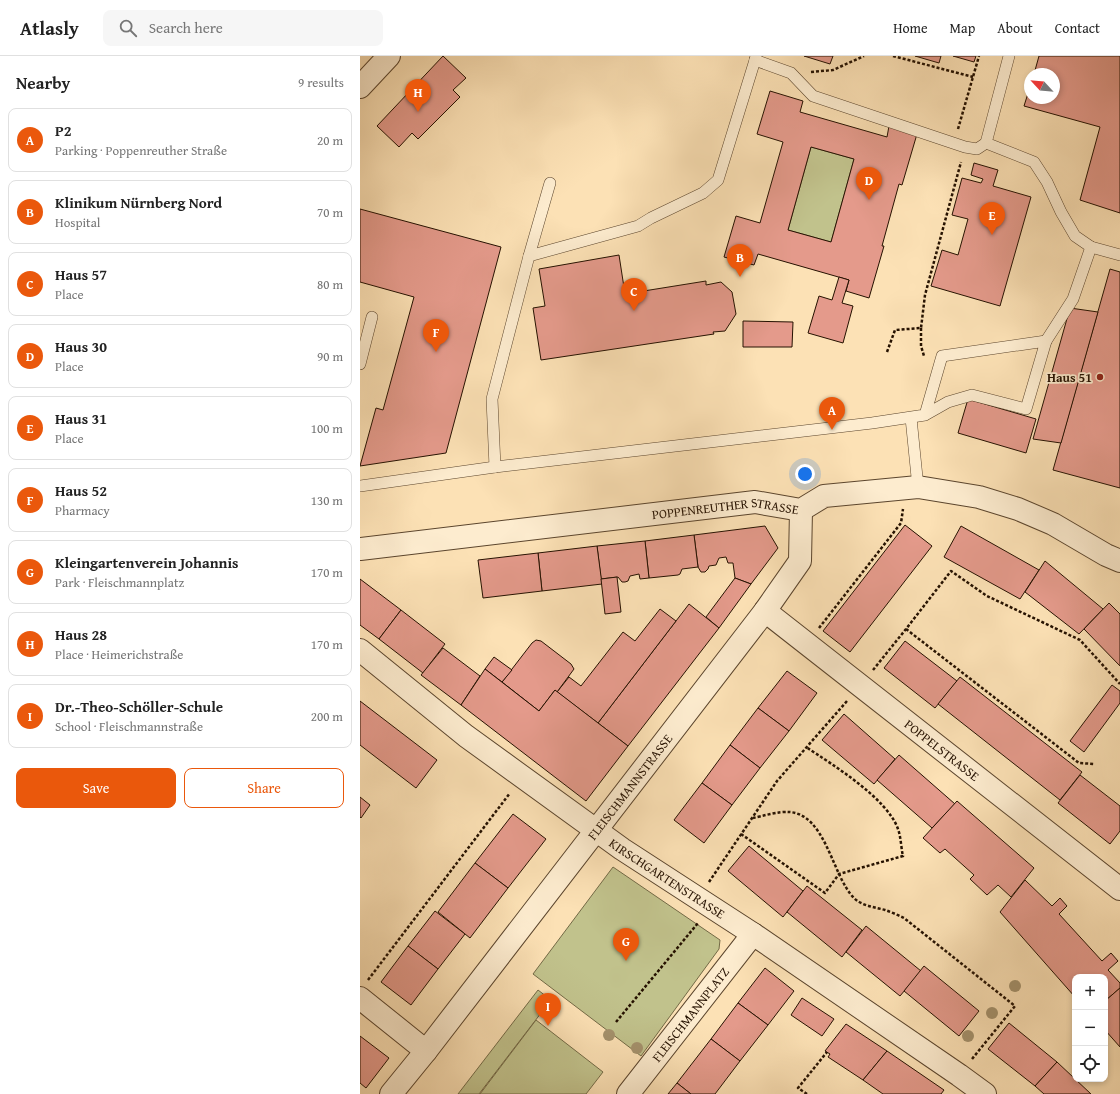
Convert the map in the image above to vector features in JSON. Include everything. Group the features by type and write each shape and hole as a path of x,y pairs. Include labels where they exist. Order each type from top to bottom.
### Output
{"street":[{"path":"360,87 389,56"},
{"name":"POPPENREUTHER STRASSE","path":"360,549 755,502 801,510 824,496 911,487 979,497 1018,509 1053,524 1106,556 1120,561"},
{"name":"FLEISCHMANNSTRASSE","path":"391,1094 426,1051 764,611 800,561 801,510"},
{"name":"POPPELSTRASSE","path":"764,611 1120,889"},
{"name":"KIRSCHGARTENSTRASSE","path":"360,650 466,736 595,830 753,934 985,1094"},
{"name":"FLEISCHMANNPLATZ","path":"628,1094 753,934"},
{"path":"364,989 426,1051"}],"lane":[{"path":"529,256 638,226 651,218 703,193 718,180 755,58 791,73 813,96 953,144 978,149 986,143 1009,56"},
{"path":"986,143 1034,162 1047,182 1061,212 1075,236 1091,247 1120,255"},
{"path":"495,466 492,399 529,256 550,183"},
{"path":"360,486 495,466 911,418 925,415 948,402 972,395 1026,409 1046,341 1073,299 1091,247"},
{"path":"360,364 372,317"},
{"path":"925,415 942,356 1046,341"},
{"path":"911,418 911,487"}],"path":[{"path":"791,73 833,70 864,56"},
{"path":"893,56 973,77"},
{"path":"953,144 979,56"},
{"path":"887,352 895,330 921,328 925,294 965,147"},
{"path":"807,644 901,523 911,487"},
{"path":"616,1022 704,903 741,834 777,781 860,686 906,630 950,571 987,596 1080,640 1120,684"},
{"path":"906,630 1079,763 1094,764"},
{"path":"741,834 825,893 839,874 903,856 898,829 888,810 846,773 806,747"},
{"path":"364,989 503,802"},
{"path":"752,818 789,812 803,816 814,825 822,838 844,887 855,899 868,906 886,910 904,918 1016,1006 959,1075"},
{"path":"807,1094 798,1088 827,1052"}],"green space":[{"path":"811,147 854,159 831,242 788,230"},
{"path":"613,867 720,940 719,949 641,1056 533,974"},
{"path":"538,990 551,1000 479,1094 458,1094"},
{"path":"536,1020 603,1072 586,1094 480,1094"}],"building":[{"path":"443,56 466,78 453,90 460,97 418,139 412,133 399,147 377,126"},
{"path":"804,56 833,56 830,64"},
{"path":"915,56 941,56 939,63"},
{"path":"953,56 976,56 974,62"},
{"path":"1039,56 1120,56 1120,213 1080,200 1100,127 1024,106 1025,104 1060,104 1060,68 1036,68"},
{"path":"770,91 803,101 800,112 887,137 889,126 917,134 902,185 899,184 882,246 884,246 869,298 846,291 849,280 758,254 754,265 724,257 736,216 760,223 783,142 757,134","holes":["811,147 854,159 831,242 788,230"]},
{"path":"974,163 998,170 993,186 1031,197 1000,306 931,286 942,250 958,255 968,219 952,215 962,178 981,183 983,179 971,175"},
{"path":"360,209 501,247 446,453 360,466 376,408 383,410 414,297 360,282"},
{"path":"619,255 625,294 706,281 706,285 721,282 732,292 736,314 725,331 713,332 714,334 541,360 533,308 545,306 539,269"},
{"name":"Haus 51","path":"1110,269 1120,272 1120,488 1053,470"},
{"path":"839,277 849,280 842,303 853,306 843,343 808,333 819,296 832,300"},
{"path":"1070,308 1098,312 1061,443 1033,439"},
{"path":"743,321 793,322 792,347 743,347"},
{"path":"968,399 1036,419 1026,453 958,433"},
{"path":"905,525 932,546 850,652 823,631"},
{"path":"765,526 778,548 751,584 735,578 733,563 728,563 726,557 719,558 716,565 709,566 705,572 701,572 698,567 694,535"},
{"path":"961,526 1039,570 1020,599 944,557"},
{"path":"694,535 698,567 682,569 678,575 649,578 645,541"},
{"path":"645,541 649,578 640,579 639,574 630,576 628,581 625,582 622,582 618,577 601,579 597,546"},
{"path":"597,546 602,584 542,591 538,553"},
{"path":"538,553 542,591 483,598 478,560"},
{"path":"1045,561 1103,609 1079,634 1025,592"},
{"path":"617,577 621,612 605,614 601,579"},
{"path":"735,578 751,584 719,628 706,617"},
{"path":"360,579 401,610 379,639 360,625"},
{"path":"1109,603 1120,614 1120,666 1084,629"},
{"path":"689,604 719,628 628,746 598,723"},
{"path":"660,609 676,621 598,723 557,692 569,677 581,686 623,632 635,641"},
{"path":"401,610 445,644 423,673 379,639"},
{"path":"536,640 541,641 571,664 574,669 557,692 555,690 539,711 502,682 532,643"},
{"path":"905,641 957,681 935,708 884,668"},
{"path":"443,648 480,676 461,705 421,675"},
{"path":"494,657 512,670 502,682 485,669"},
{"path":"485,669 539,711 555,690 628,746 586,801 461,705"},
{"path":"787,671 817,693 789,731 758,708"},
{"path":"960,677 1082,772 1060,800 938,704"},
{"path":"1112,685 1120,691 1120,703 1084,752 1070,741"},
{"path":"360,701 437,760 416,788 360,745"},
{"path":"758,708 789,731 760,768 730,745"},
{"path":"844,714 895,759 874,784 822,740"},
{"path":"730,745 760,768 732,805 702,783"},
{"path":"899,755 955,804 932,828 877,780"},
{"path":"1080,775 1120,806 1120,831 1110,844 1058,803"},
{"path":"702,783 732,805 704,843 674,820"},
{"path":"360,797 370,805 361,818 360,817"},
{"path":"957,801 1034,868 1011,897 998,885 987,895 970,879 974,875 945,849 940,853 923,838"},
{"path":"513,814 546,839 508,888 475,863"},
{"path":"749,846 803,891 783,917 728,871"},
{"path":"475,863 508,888 470,938 438,912"},
{"path":"1025,880 1052,906 1060,898 1067,906 1059,914 1102,961 1111,953 1118,961 1108,970 1120,983 1120,988 1108,998 1108,974 1072,974 1072,994 1000,912"},
{"path":"807,886 862,930 842,957 787,912"},
{"path":"435,911 465,934 438,969 408,946"},
{"path":"866,926 921,971 900,996 846,952"},
{"path":"408,946 438,969 411,1005 381,982"},
{"path":"924,966 979,1011 959,1036 904,991"},
{"path":"765,968 794,991 768,1025 738,1003"},
{"path":"1120,988 1120,1047 1108,1033 1108,998"},
{"path":"802,998 834,1019 822,1036 791,1015"},
{"path":"738,1003 768,1025 740,1061 711,1039"},
{"path":"1009,1023 1057,1062 1035,1086 988,1049"},
{"path":"846,1024 887,1051 863,1080 828,1057 830,1054 825,1051"},
{"path":"360,1036 389,1058 366,1088 360,1083"},
{"path":"711,1039 740,1061 715,1094 691,1094 677,1083"},
{"path":"887,1051 944,1090 941,1094 883,1094 863,1080"},
{"path":"1057,1062 1072,1076 1072,1082 1078,1082 1091,1094 1044,1094 1035,1086"},
{"path":"677,1083 691,1094 668,1094"}],"place":[{"name":"Haus 28","path":"418,112"},
{"name":"Haus 30","path":"869,200"},
{"name":"Haus 31","path":"992,235"},
{"name":"Klinikum Nürnberg Nord","path":"740,277"},
{"name":"Haus 57","path":"634,311"},
{"name":"Haus 52","path":"436,352"},
{"name":"Haus 51","path":"1100,377"},
{"name":"P2","path":"832,430"},
{"name":"Kleingartenverein Johannis","path":"626,961"},
{"name":"Dr.-Theo-Schöller-Schule","path":"548,1026"}]}
